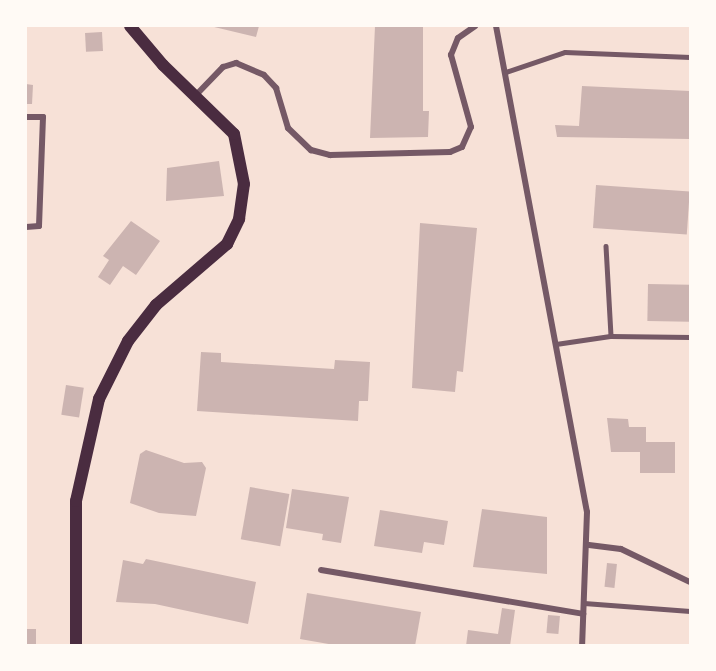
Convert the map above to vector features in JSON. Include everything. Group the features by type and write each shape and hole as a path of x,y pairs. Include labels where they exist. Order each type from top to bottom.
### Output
{"main road":[{"path":"76,645 76,501 99,399 128,341 156,305 211,262 239,219 243,158 234,134 130,26"}],"street":[{"path":"196,95 223,67 236,63 264,75 276,88 288,129 311,150 330,155 450,152 462,147 471,127 451,55 458,38 475,26"},
{"path":"496,26 556,344 589,545 582,645"},
{"path":"26,117 43,117 39,226 26,227"},
{"path":"589,545 621,549 690,582"},
{"path":"321,570 583,614"}],"lane":[{"path":"506,72 565,52 690,57"},
{"path":"606,246 611,336"},
{"path":"556,344 611,336 690,337"},
{"path":"584,603 690,611"}],"building":[{"path":"210,26 259,26 256,37"},
{"path":"375,26 423,26 423,111 429,111 428,137 370,138"},
{"path":"102,32 103,51 86,52 85,33"},
{"path":"26,84 33,85 32,104 26,104"},
{"path":"582,86 690,91 690,139 557,137 555,125 579,126"},
{"path":"219,161 224,196 166,201 167,168"},
{"path":"596,185 690,192 687,234 593,228"},
{"path":"131,221 160,241 136,275 123,266 110,285 98,277 109,260 103,256"},
{"path":"420,223 477,228 463,372 457,371 455,392 412,388"},
{"path":"648,284 690,285 689,322 647,321"},
{"path":"201,352 221,353 221,362 334,369 335,360 370,362 368,401 359,401 358,421 197,411"},
{"path":"66,385 84,388 79,417 61,415"},
{"path":"607,418 628,419 629,427 646,427 646,442 675,442 675,473 640,473 640,452 611,452"},
{"path":"146,450 184,463 202,462 206,468 196,516 159,513 130,503 140,454"},
{"path":"250,487 289,494 280,546 241,539"},
{"path":"292,489 349,497 341,543 322,540 323,534 286,528"},
{"path":"482,509 547,517 547,574 473,567"},
{"path":"380,510 448,521 444,545 424,542 422,553 374,546"},
{"path":"146,559 256,582 248,624 155,604 116,602 123,560 143,564"},
{"path":"607,563 617,564 614,588 604,587"},
{"path":"307,593 421,612 415,646 340,646 300,639"},
{"path":"502,608 515,610 510,646 466,646 468,630 498,634"},
{"path":"548,615 560,616 558,634 546,633"},
{"path":"26,629 36,629 36,646 26,646"}]}
